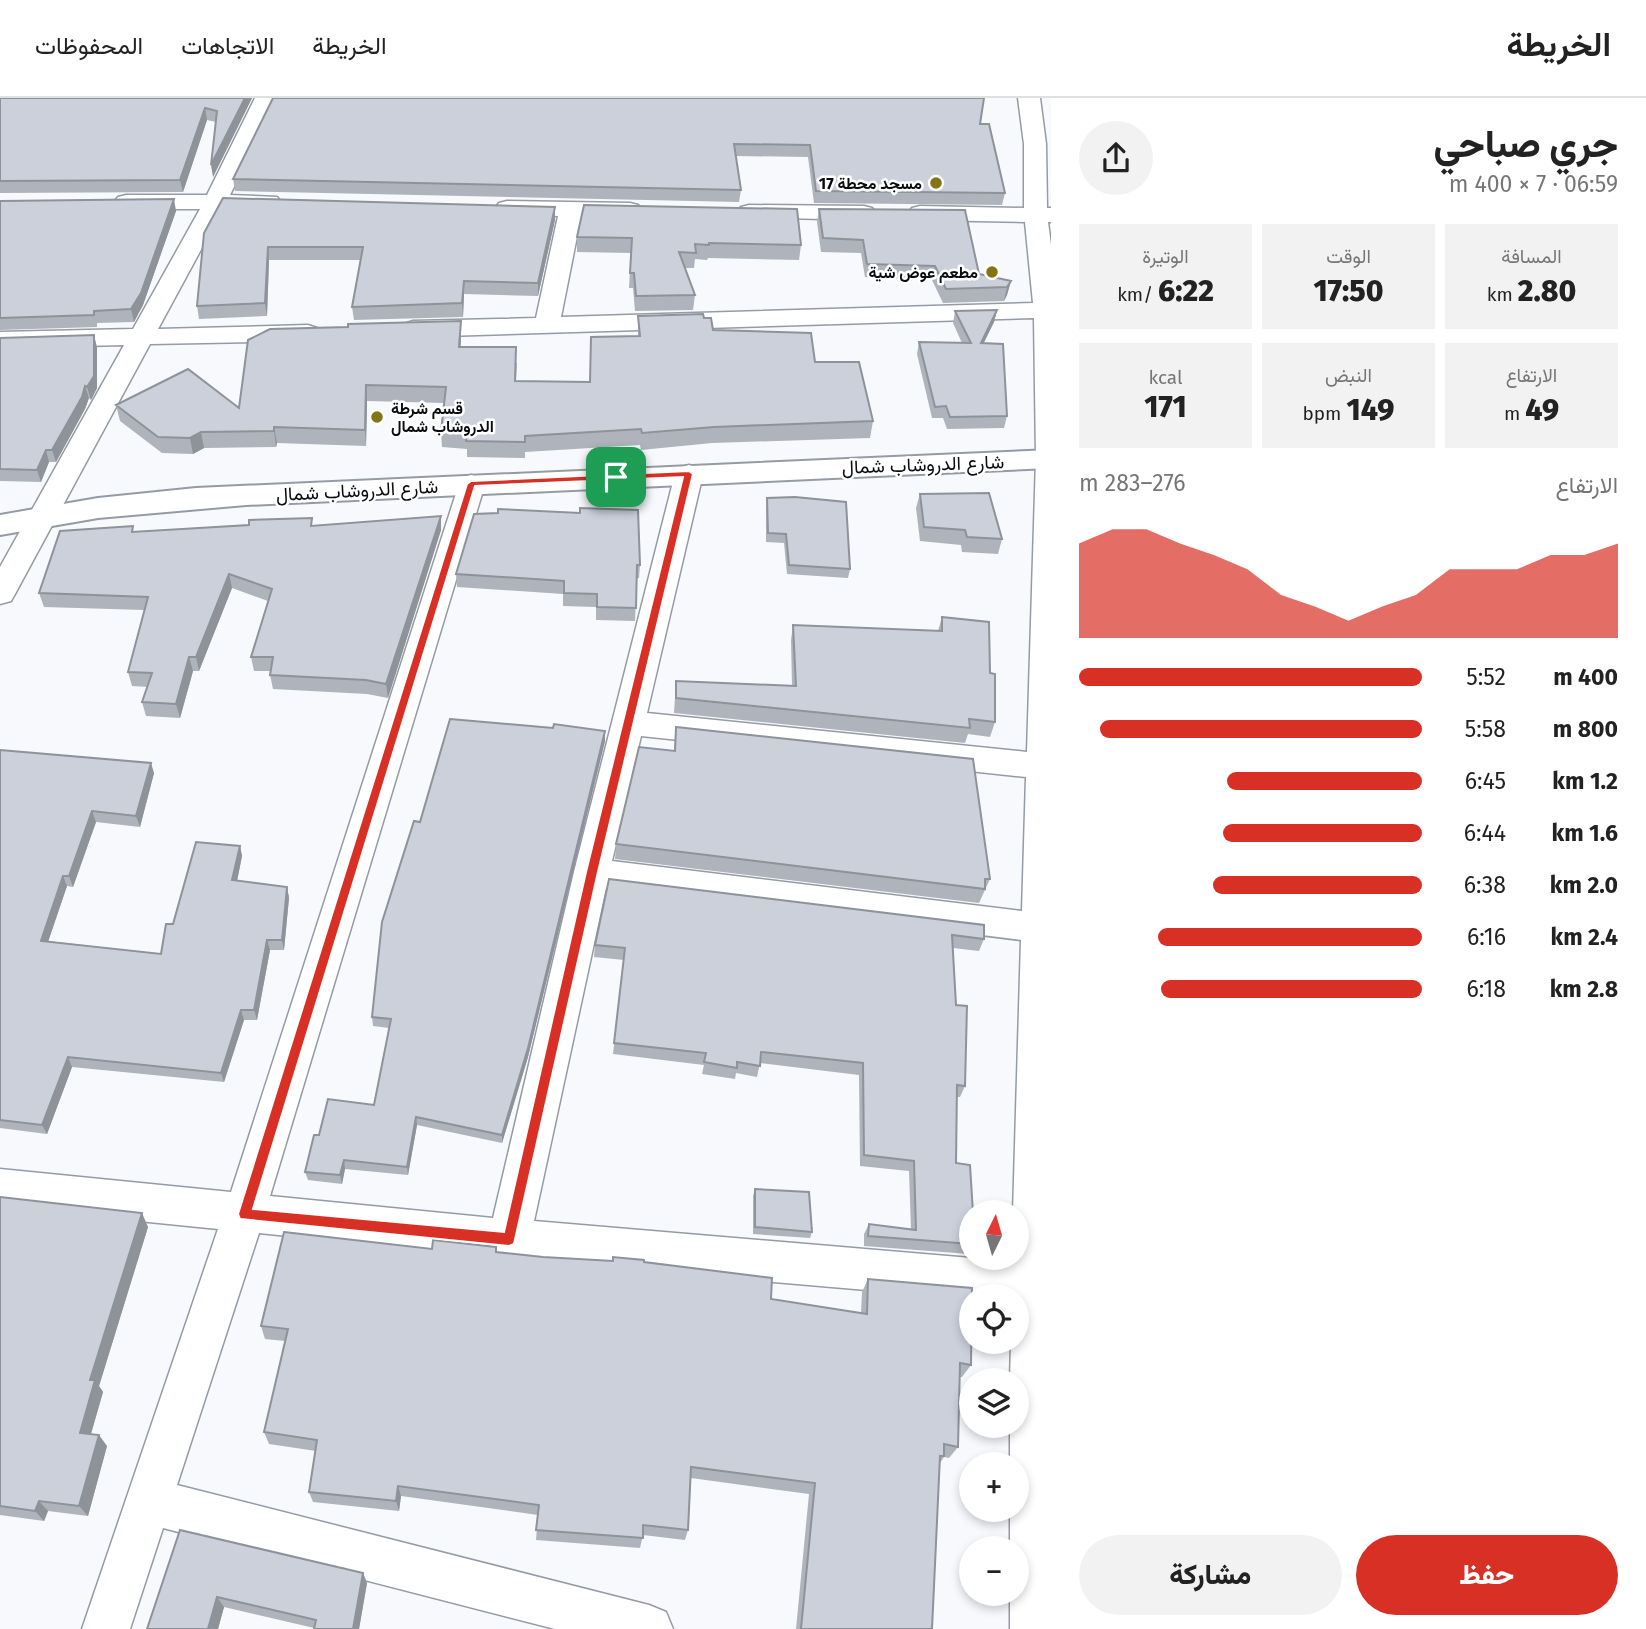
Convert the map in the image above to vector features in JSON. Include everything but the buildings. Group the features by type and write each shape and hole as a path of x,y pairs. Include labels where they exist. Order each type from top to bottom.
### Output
{"street":[{"path":"0,594 216,201 266,98"},
{"path":"1029,98 1044,215 1051,459 1044,766 1042,1284 1034,1629"},
{"path":"97,202 298,203"},
{"path":"489,208 653,211"},
{"path":"547,325 571,210"},
{"path":"721,211 1044,215"},
{"path":"393,330 1046,310"},
{"path":"0,340 337,332"},
{"name":"شارع الدروشاب شمال","path":"0,525 42,516 148,502 471,484 1051,459"},
{"path":"509,1239 592,872 689,474"},
{"path":"106,1629 244,1214 471,484"},
{"path":"629,723 1044,766"},
{"path":"592,872 1044,945"},
{"path":"0,1188 509,1239 1042,1284"},
{"path":"150,1501 630,1626"}],"place":[{"name":"مسجد محطة 17","path":"936,183"},
{"name":"مطعم عوض شية","path":"992,272"},
{"name":"قسم شرطة الدروشاب شمال","path":"377,417"}],"route":[{"path":"689,474 592,872 509,1239 244,1214 471,484 616,477 689,474"}]}
